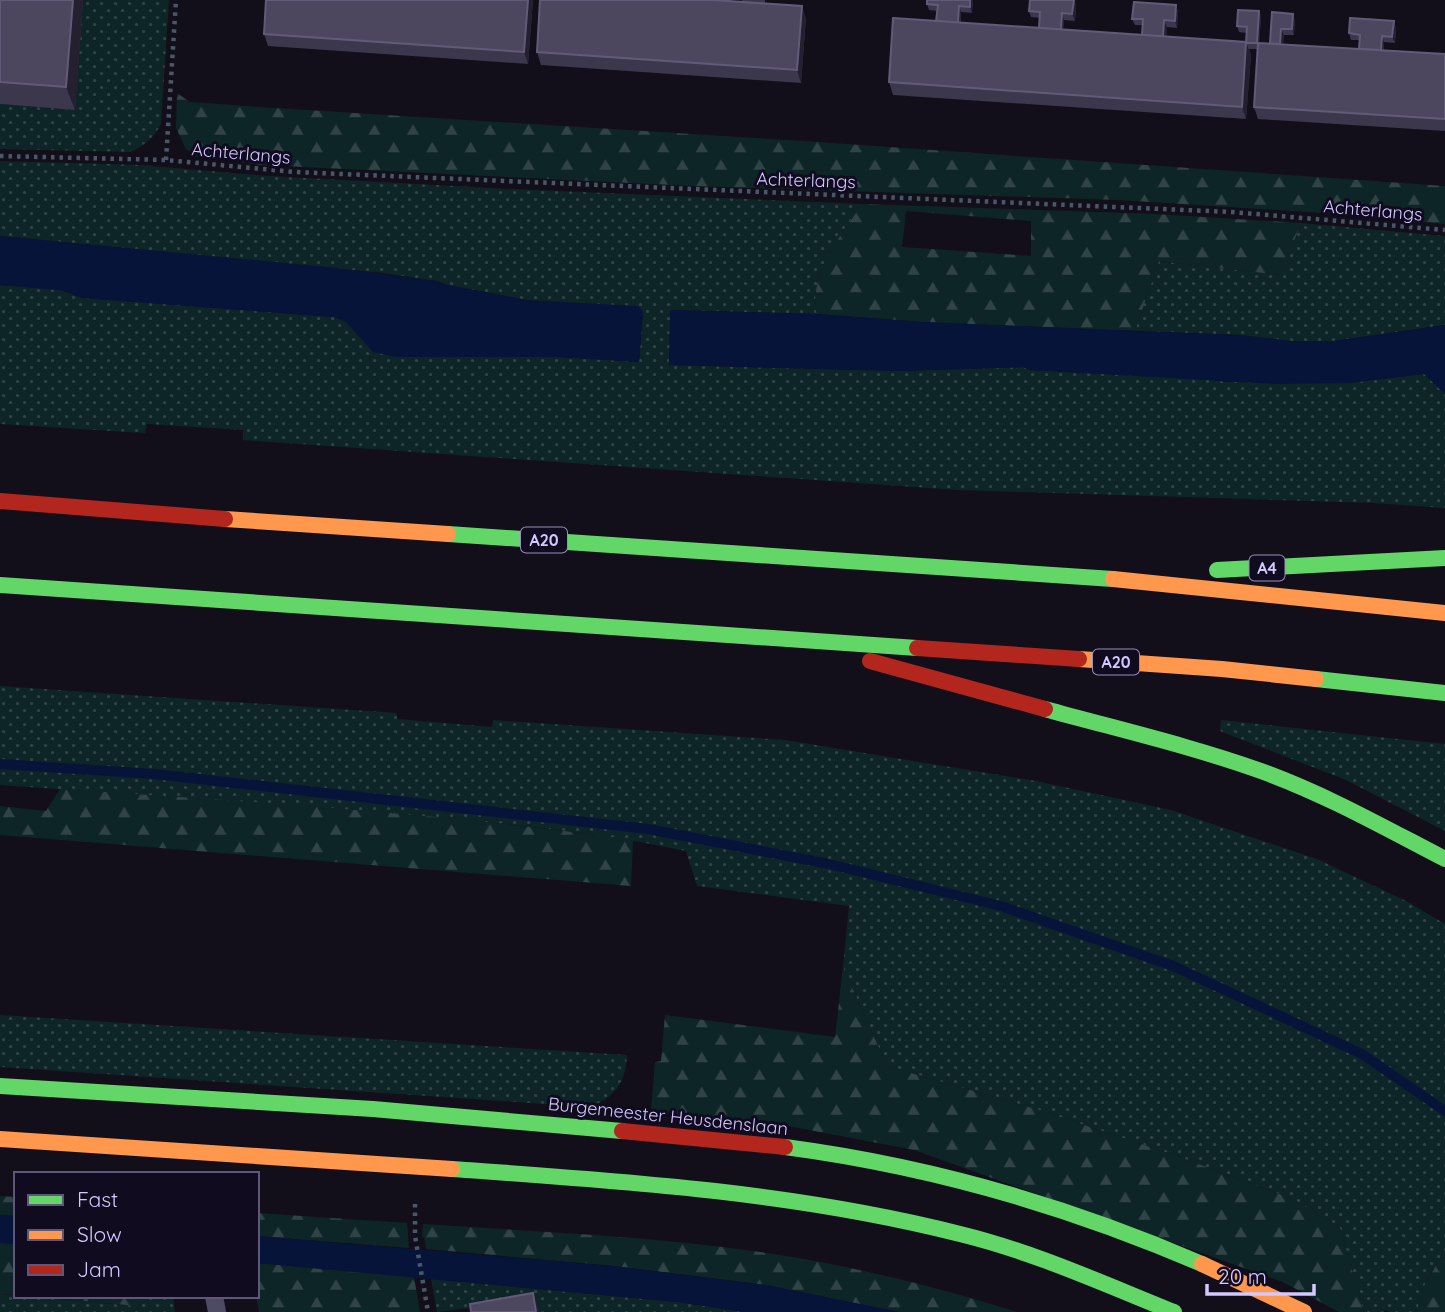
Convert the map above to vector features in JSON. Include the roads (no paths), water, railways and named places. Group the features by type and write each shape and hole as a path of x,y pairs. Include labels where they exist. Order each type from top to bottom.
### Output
{"main road":[{"name":"A20","path":"0,501 309,525 1089,577 1445,613"},
{"name":"A4","path":"1089,577 1445,558"},
{"name":"A20","path":"0,585 1222,669 1445,693"},
{"name":"A20","path":"787,638 1208,754 1263,772 1327,798 1445,859"},
{"name":"Burgemeester Heusdenslaan","path":"0,1086 507,1119 841,1155 954,1178 1055,1207 1150,1241 1304,1312"},
{"path":"0,1139 594,1179 832,1206 961,1234 1044,1260 1174,1312"}],"water":[{"path":"0,236 337,268 436,281 527,300 638,306 643,311 639,362 559,357 396,357 373,352 346,322 334,317 83,298 60,290 0,285"},
{"path":"670,311 817,314 923,322 1239,335 1291,341 1333,341 1445,325 1445,394 1424,374 1348,383 1276,384 1029,370 1023,367 900,371 669,365"},
{"path":"0,1215 14,1216 14,1244 0,1243"},
{"path":"259,1236 614,1266 766,1285 899,1312 744,1312 678,1302 259,1263"}],"waterway":[{"path":"0,764 154,774 648,829 829,864 1001,906 1173,966 1362,1054 1445,1111"}]}
